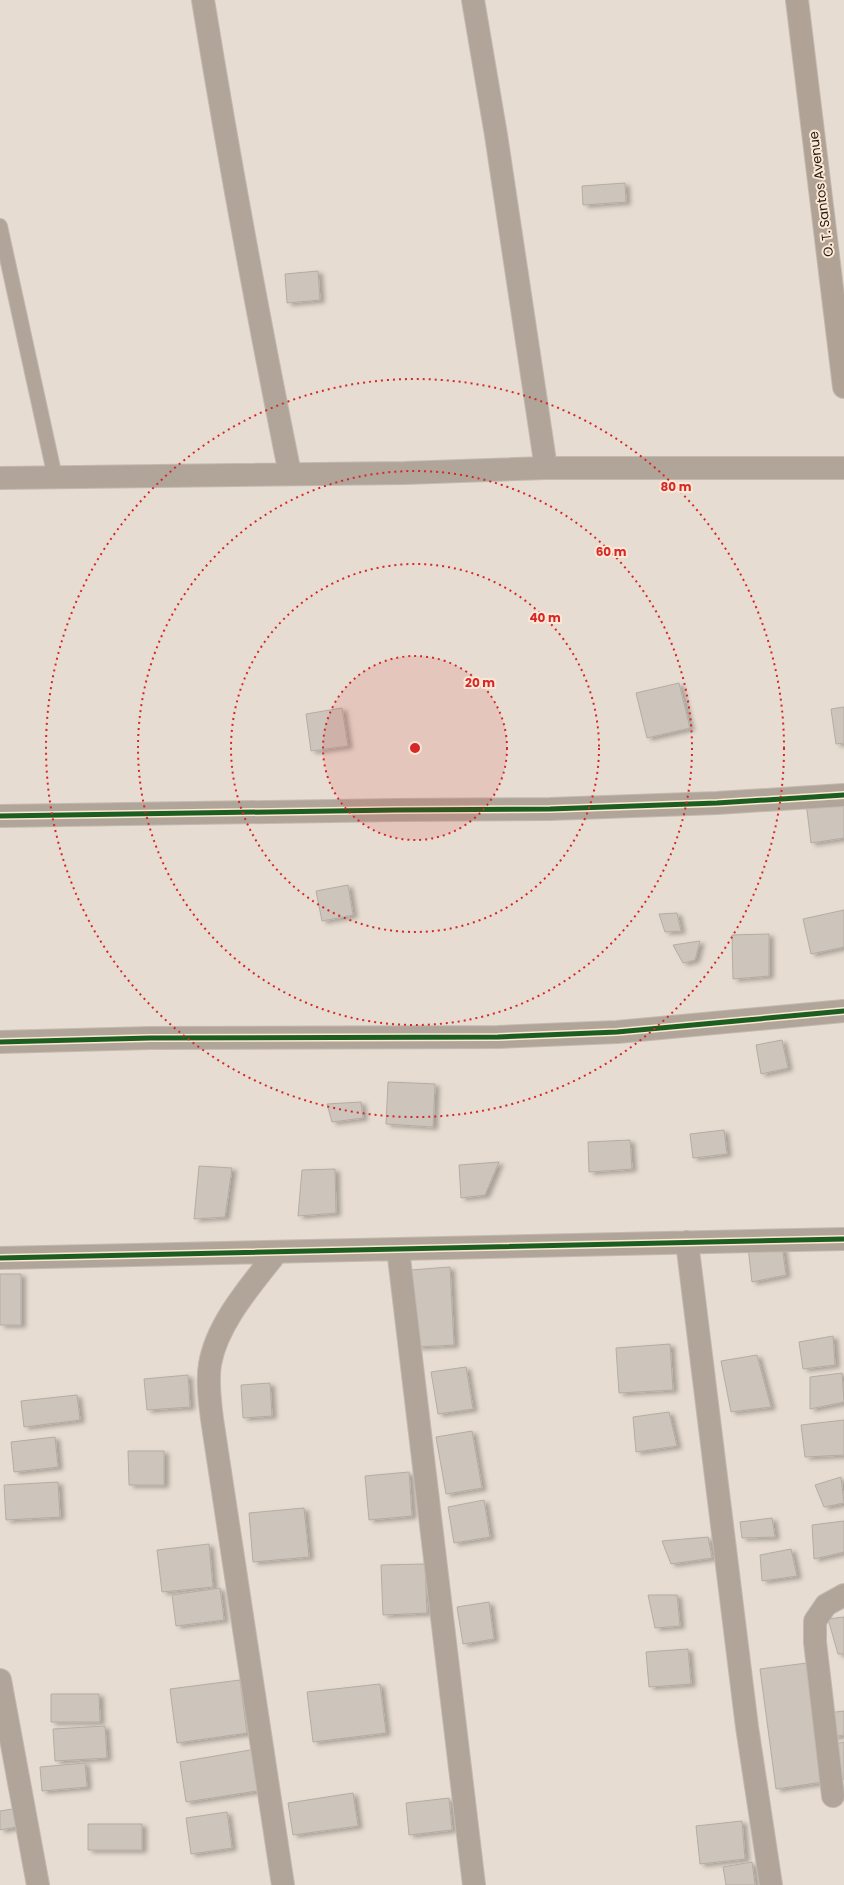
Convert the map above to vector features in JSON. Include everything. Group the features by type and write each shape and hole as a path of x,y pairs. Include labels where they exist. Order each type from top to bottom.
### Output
{"street":[{"path":"203,0 227,149 290,474"},
{"path":"473,0 497,143 546,468"},
{"name":"O. T. Santos Avenue","path":"797,0 841,343 844,383"},
{"path":"0,478 405,473 546,468 844,468"},
{"path":"0,816 550,809 717,803 844,794"},
{"path":"0,1042 150,1038 498,1037 618,1032 844,1011"},
{"path":"0,1258 844,1238"},
{"path":"687,1242 747,1727 771,1885"},
{"path":"398,1249 474,1885"},
{"path":"277,1252 241,1298 226,1323 216,1344 210,1364 209,1386 212,1419 283,1885"},
{"path":"833,1796 815,1642 815,1621 826,1605 844,1595"},
{"path":"0,1680 38,1885"}],"lane":[{"path":"0,226 55,477"}],"building":[{"path":"625,183 626,202 583,205 582,186"},
{"path":"318,271 320,300 287,303 285,274"},
{"path":"679,683 690,728 647,738 636,693"},
{"path":"844,707 844,743 836,744 831,709"},
{"path":"342,708 348,746 311,751 306,714"},
{"path":"844,797 844,838 811,843 806,802"},
{"path":"348,885 353,915 322,921 316,891"},
{"path":"844,910 844,947 811,954 803,919"},
{"path":"677,913 681,931 665,932 659,914"},
{"path":"769,934 769,976 733,979 732,935"},
{"path":"700,941 695,960 683,963 673,945"},
{"path":"782,1040 788,1068 761,1074 756,1045"},
{"path":"388,1082 435,1084 433,1127 386,1124"},
{"path":"361,1102 363,1118 332,1122 327,1104"},
{"path":"724,1130 727,1154 693,1158 690,1134"},
{"path":"630,1140 632,1169 589,1172 588,1142"},
{"path":"499,1162 485,1195 461,1198 459,1165"},
{"path":"199,1166 232,1168 225,1217 194,1219"},
{"path":"335,1169 336,1213 298,1216 302,1170"},
{"path":"782,1245 786,1275 752,1282 748,1247"},
{"path":"450,1267 454,1345 416,1347 411,1270"},
{"path":"0,1274 21,1274 21,1325 0,1325"},
{"path":"833,1336 835,1365 803,1369 799,1342"},
{"path":"670,1344 673,1390 619,1393 616,1348"},
{"path":"757,1355 771,1407 731,1412 721,1361"},
{"path":"466,1367 473,1409 438,1414 431,1372"},
{"path":"842,1373 844,1402 810,1409 810,1377"},
{"path":"188,1375 190,1407 147,1410 144,1379"},
{"path":"270,1383 272,1416 243,1418 241,1385"},
{"path":"77,1395 80,1420 24,1427 21,1401"},
{"path":"669,1412 677,1446 636,1452 633,1417"},
{"path":"844,1420 844,1455 805,1457 801,1425"},
{"path":"472,1431 482,1488 446,1494 436,1437"},
{"path":"55,1437 58,1467 14,1472 11,1442"},
{"path":"128,1451 164,1451 164,1485 129,1485"},
{"path":"409,1472 412,1516 369,1520 365,1476"},
{"path":"841,1477 844,1503 824,1507 815,1485"},
{"path":"58,1482 60,1517 6,1520 4,1485"},
{"path":"484,1500 490,1537 454,1543 448,1507"},
{"path":"304,1508 309,1557 253,1562 249,1513"},
{"path":"772,1518 775,1537 742,1538 740,1522"},
{"path":"844,1521 844,1552 814,1559 812,1525"},
{"path":"708,1537 712,1558 671,1564 662,1541"},
{"path":"209,1544 213,1587 162,1592 157,1550"},
{"path":"791,1549 797,1576 762,1581 760,1555"},
{"path":"425,1564 427,1613 383,1615 381,1565"},
{"path":"220,1588 224,1620 176,1626 172,1595"},
{"path":"648,1595 677,1595 680,1626 655,1628"},
{"path":"489,1602 494,1639 463,1644 457,1607"},
{"path":"844,1617 844,1654 838,1654 828,1619"},
{"path":"688,1649 691,1684 649,1687 646,1652"},
{"path":"807,1663 823,1782 776,1789 760,1669"},
{"path":"240,1680 247,1733 177,1743 170,1689"},
{"path":"380,1684 386,1733 313,1742 307,1692"},
{"path":"51,1694 99,1694 100,1722 51,1722"},
{"path":"844,1711 844,1735 831,1737 828,1713"},
{"path":"105,1726 107,1758 55,1761 53,1729"},
{"path":"844,1742 844,1779 841,1779 835,1744"},
{"path":"256,1749 263,1790 186,1802 180,1762"},
{"path":"85,1763 87,1787 42,1791 40,1767"},
{"path":"353,1793 358,1826 293,1835 288,1803"},
{"path":"449,1798 452,1830 409,1835 406,1803"},
{"path":"13,1809 16,1827 0,1830 0,1811"},
{"path":"227,1812 232,1848 191,1854 186,1818"},
{"path":"742,1821 745,1859 700,1864 696,1826"},
{"path":"88,1824 142,1824 142,1850 88,1850"},
{"path":"752,1862 755,1885 726,1885 723,1867"}],"cycle path":[{"path":"0,816 550,809 717,803 844,795"},
{"path":"0,1042 150,1038 498,1037 617,1032 844,1011"},
{"path":"0,1258 844,1239"}]}
